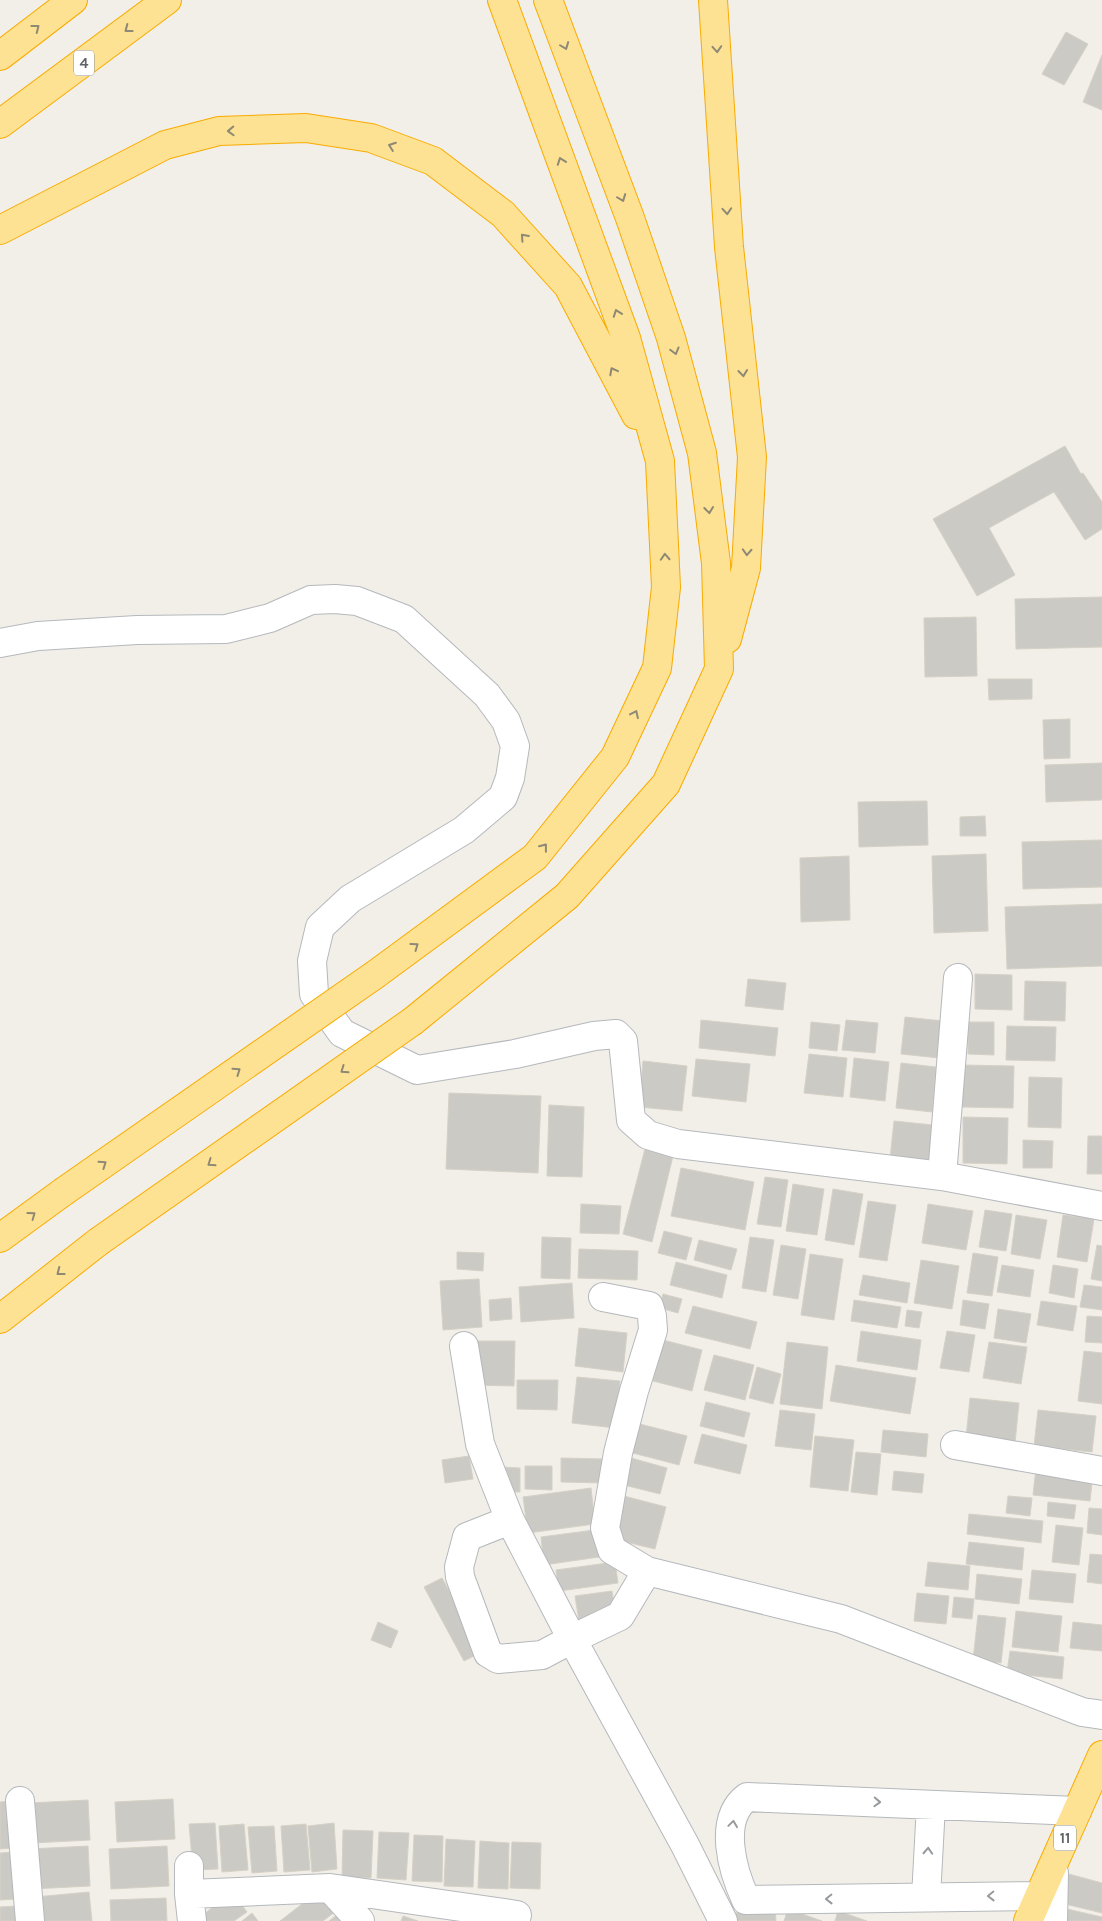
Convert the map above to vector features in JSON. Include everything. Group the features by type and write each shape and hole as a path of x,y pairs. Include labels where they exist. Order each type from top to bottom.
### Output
{"highway":[{"path":"0,56 72,0"},
{"name":"4","path":"0,124 167,0"},
{"path":"0,1238 376,974 536,857 615,757 657,668 666,587 660,461 626,338 502,0"},
{"path":"548,0 630,218 671,338 702,453 716,563 719,669"},
{"path":"0,1319 98,1242 413,1021 566,896 666,784 719,669 746,568 752,457 729,247 713,0"},
{"path":"0,230 165,145 219,131 306,128 371,138 433,162 503,214 562,278 568,286 660,461"},
{"name":"11","path":"1028,1921 1102,1755"}],"street":[{"path":"0,643 58,634 137,630 226,629 270,618 311,600 335,599 357,601 404,620 488,695 506,721 515,746 510,778 503,797 464,830 350,899 320,927 312,961 314,994 342,1033 417,1070 515,1054 594,1036 616,1034 623,1042 631,1120 648,1135 678,1144 942,1176 1102,1206"},
{"path":"942,1176 958,978"},
{"path":"603,1297 649,1306 653,1330 634,1391 618,1453 605,1528 612,1550 647,1571 841,1619 1082,1712 1102,1714"},
{"path":"464,1346 480,1444 510,1520 572,1639 685,1845 723,1921"},
{"path":"955,1445 1102,1471"},
{"path":"510,1520 467,1537 459,1567 460,1577 488,1653 498,1659 542,1655 620,1616 647,1571"},
{"path":"1040,1896 746,1900 732,1862 732,1821 739,1803 747,1797 1077,1810"},
{"path":"20,1801 30,1921"},
{"path":"926,1898 931,1805"},
{"path":"1053,1921 1054,1865"},
{"path":"189,1866 189,1894 192,1921"},
{"path":"189,1894 330,1888 517,1915"},
{"path":"330,1888 360,1921"}],"building":[{"path":"1066,32 1088,44 1064,85 1042,74"},
{"path":"1102,55 1102,110 1083,102"},
{"path":"1065,446 1081,474 1083,473 1102,502 1102,529 1085,540 1054,492 989,528 1015,575 977,596 933,519"},
{"path":"1102,597 1102,647 1016,649 1015,599"},
{"path":"976,617 977,676 925,677 924,618"},
{"path":"988,679 1032,679 1032,699 989,700"},
{"path":"1070,719 1070,758 1044,759 1043,720"},
{"path":"1102,763 1102,800 1046,802 1045,765"},
{"path":"927,801 928,845 859,847 858,802"},
{"path":"985,816 986,836 960,836 960,817"},
{"path":"1102,840 1102,887 1023,889 1022,842"},
{"path":"986,854 988,931 934,933 932,856"},
{"path":"849,856 850,920 801,922 800,858"},
{"path":"1102,904 1102,966 1007,969 1005,907"},
{"path":"975,974 1012,975 1012,1010 975,1009"},
{"path":"748,979 786,983 783,1010 745,1006"},
{"path":"1025,981 1066,982 1065,1021 1024,1020"},
{"path":"905,1017 943,1021 939,1058 901,1054"},
{"path":"701,1020 778,1028 775,1056 699,1048"},
{"path":"846,1020 878,1023 875,1053 842,1050"},
{"path":"811,1022 840,1025 837,1051 809,1048"},
{"path":"968,1022 994,1022 994,1055 968,1054"},
{"path":"1007,1026 1056,1027 1055,1061 1006,1060"},
{"path":"809,1054 847,1058 843,1097 804,1093"},
{"path":"854,1058 889,1062 885,1101 850,1097"},
{"path":"696,1059 750,1064 746,1102 692,1096"},
{"path":"643,1061 687,1066 682,1111 639,1107"},
{"path":"901,1063 936,1067 932,1112 896,1108"},
{"path":"963,1065 1014,1066 1013,1108 962,1107"},
{"path":"1029,1077 1062,1078 1061,1128 1028,1127"},
{"path":"449,1093 541,1096 538,1173 446,1169"},
{"path":"549,1105 584,1107 582,1177 547,1176"},
{"path":"963,1117 1008,1118 1007,1164 963,1163"},
{"path":"894,1121 933,1125 929,1163 890,1159"},
{"path":"1088,1136 1102,1136 1102,1174 1087,1174"},
{"path":"1023,1140 1053,1141 1052,1168 1023,1168"},
{"path":"645,1149 673,1156 652,1242 623,1234"},
{"path":"681,1168 754,1182 745,1230 671,1216"},
{"path":"765,1177 788,1180 781,1227 757,1224"},
{"path":"793,1184 824,1189 817,1235 786,1231"},
{"path":"833,1189 863,1194 854,1245 825,1240"},
{"path":"868,1201 896,1205 887,1261 859,1257"},
{"path":"581,1204 621,1206 619,1234 580,1233"},
{"path":"928,1204 973,1211 966,1250 922,1243"},
{"path":"985,1210 1012,1214 1006,1251 979,1247"},
{"path":"1016,1215 1047,1220 1040,1259 1011,1254"},
{"path":"1063,1215 1094,1219 1087,1262 1057,1257"},
{"path":"664,1231 692,1238 686,1260 658,1253"},
{"path":"542,1237 571,1238 570,1279 541,1278"},
{"path":"750,1237 774,1240 766,1292 742,1288"},
{"path":"699,1240 737,1249 731,1270 694,1260"},
{"path":"781,1245 806,1249 798,1299 773,1295"},
{"path":"1097,1245 1102,1246 1102,1281 1091,1279"},
{"path":"579,1249 638,1251 637,1280 578,1278"},
{"path":"457,1252 484,1253 483,1271 457,1269"},
{"path":"973,1253 998,1257 992,1296 967,1293"},
{"path":"810,1254 843,1259 834,1320 801,1315"},
{"path":"921,1260 959,1266 952,1309 914,1303"},
{"path":"676,1262 727,1275 722,1298 670,1285"},
{"path":"1002,1265 1034,1270 1030,1297 997,1292"},
{"path":"1053,1265 1078,1269 1074,1298 1049,1293"},
{"path":"863,1275 910,1283 907,1303 859,1295"},
{"path":"479,1279 482,1327 443,1330 440,1281"},
{"path":"572,1283 574,1318 521,1322 519,1287"},
{"path":"1084,1285 1102,1287 1102,1310 1080,1307"},
{"path":"663,1294 682,1299 678,1313 660,1308"},
{"path":"511,1298 512,1319 490,1321 489,1300"},
{"path":"854,1300 901,1307 897,1328 851,1321"},
{"path":"963,1300 989,1304 985,1329 960,1325"},
{"path":"1041,1301 1077,1306 1073,1331 1037,1325"},
{"path":"693,1306 757,1322 750,1349 685,1333"},
{"path":"998,1309 1031,1314 1026,1343 994,1338"},
{"path":"907,1310 922,1312 919,1328 905,1326"},
{"path":"1087,1316 1102,1317 1102,1343 1085,1342"},
{"path":"579,1328 627,1333 623,1372 575,1366"},
{"path":"861,1331 921,1340 917,1370 857,1361"},
{"path":"947,1331 975,1335 969,1372 940,1368"},
{"path":"663,1340 702,1350 692,1391 653,1381"},
{"path":"472,1341 515,1341 514,1386 471,1385"},
{"path":"787,1342 828,1347 822,1409 780,1404"},
{"path":"989,1342 1027,1347 1021,1384 983,1378"},
{"path":"1084,1351 1102,1353 1102,1404 1078,1401"},
{"path":"714,1355 754,1365 745,1400 704,1390"},
{"path":"836,1365 916,1378 910,1414 830,1401"},
{"path":"757,1367 781,1374 773,1404 749,1398"},
{"path":"577,1377 620,1381 615,1428 572,1423"},
{"path":"517,1380 558,1380 557,1410 517,1409"},
{"path":"970,1398 1019,1403 1015,1443 966,1438"},
{"path":"706,1402 750,1413 744,1437 700,1426"},
{"path":"780,1410 815,1414 811,1450 775,1446"},
{"path":"1038,1410 1096,1416 1092,1452 1034,1446"},
{"path":"636,1423 687,1436 679,1465 629,1452"},
{"path":"883,1430 928,1434 926,1457 881,1452"},
{"path":"702,1434 747,1445 740,1474 694,1463"},
{"path":"815,1436 854,1440 848,1491 810,1487"},
{"path":"856,1452 881,1454 877,1495 851,1492"},
{"path":"469,1456 473,1479 445,1483 442,1460"},
{"path":"561,1458 604,1459 604,1483 561,1482"},
{"path":"631,1458 667,1468 660,1494 624,1485"},
{"path":"525,1466 552,1466 552,1490 525,1489"},
{"path":"502,1467 520,1468 520,1492 502,1492"},
{"path":"1036,1468 1093,1474 1090,1501 1033,1495"},
{"path":"894,1471 924,1474 922,1493 892,1490"},
{"path":"591,1488 595,1524 528,1533 523,1497"},
{"path":"624,1496 666,1507 655,1549 613,1539"},
{"path":"1008,1496 1032,1498 1030,1516 1006,1513"},
{"path":"1048,1502 1076,1505 1074,1519 1047,1516"},
{"path":"1089,1508 1102,1509 1102,1535 1087,1533"},
{"path":"969,1514 1043,1521 1041,1543 967,1534"},
{"path":"1056,1525 1083,1528 1079,1565 1052,1562"},
{"path":"602,1529 606,1556 544,1565 541,1537"},
{"path":"969,1542 1024,1548 1022,1570 966,1564"},
{"path":"1090,1554 1102,1555 1102,1584 1087,1582"},
{"path":"615,1562 618,1583 559,1591 556,1570"},
{"path":"928,1562 970,1566 968,1590 925,1586"},
{"path":"1032,1570 1076,1574 1073,1603 1029,1599"},
{"path":"977,1574 1022,1579 1019,1604 975,1599"},
{"path":"442,1578 482,1652 464,1661 424,1587"},
{"path":"612,1591 616,1616 579,1621 575,1596"},
{"path":"917,1593 949,1596 946,1624 914,1621"},
{"path":"954,1597 974,1599 972,1619 952,1617"},
{"path":"1016,1611 1062,1616 1058,1652 1012,1647"},
{"path":"978,1615 1006,1618 1001,1663 973,1660"},
{"path":"378,1622 398,1631 391,1648 371,1640"},
{"path":"1073,1622 1102,1625 1102,1651 1070,1648"},
{"path":"1010,1651 1064,1657 1062,1679 1007,1673"},
{"path":"173,1799 175,1839 117,1842 115,1802"},
{"path":"88,1800 90,1840 32,1843 30,1803"},
{"path":"12,1801 15,1848 0,1849 0,1802"},
{"path":"215,1823 218,1869 193,1870 189,1824"},
{"path":"334,1823 337,1869 312,1872 308,1826"},
{"path":"244,1824 248,1870 222,1872 219,1826"},
{"path":"306,1824 310,1870 284,1872 281,1826"},
{"path":"274,1826 277,1871 252,1873 248,1827"},
{"path":"343,1830 373,1831 371,1878 342,1877"},
{"path":"379,1832 409,1833 406,1880 377,1878"},
{"path":"414,1835 443,1836 442,1882 412,1881"},
{"path":"446,1839 475,1841 473,1887 444,1886"},
{"path":"480,1841 509,1843 508,1889 478,1888"},
{"path":"512,1842 541,1843 540,1889 510,1888"},
{"path":"88,1846 90,1886 32,1889 30,1849"},
{"path":"167,1846 169,1886 111,1889 109,1849"},
{"path":"14,1852 17,1899 0,1900 0,1853"},
{"path":"1069,1874 1102,1883 1102,1913 1061,1903"},
{"path":"319,1891 336,1911 323,1921 280,1921"},
{"path":"89,1892 92,1921 38,1921 35,1897"},
{"path":"232,1892 247,1912 234,1921 201,1921 199,1918"},
{"path":"166,1898 167,1921 111,1921 110,1900"},
{"path":"16,1906 17,1921 0,1921 0,1907"},
{"path":"775,1908 776,1921 728,1921 727,1914"},
{"path":"788,1909 822,1921 784,1921"},
{"path":"1067,1909 1102,1917 1102,1921 1064,1921"},
{"path":"838,1911 867,1921 835,1921"},
{"path":"252,1913 258,1921 242,1921"},
{"path":"338,1914 343,1921 329,1921"},
{"path":"403,1916 418,1921 401,1921"}]}
